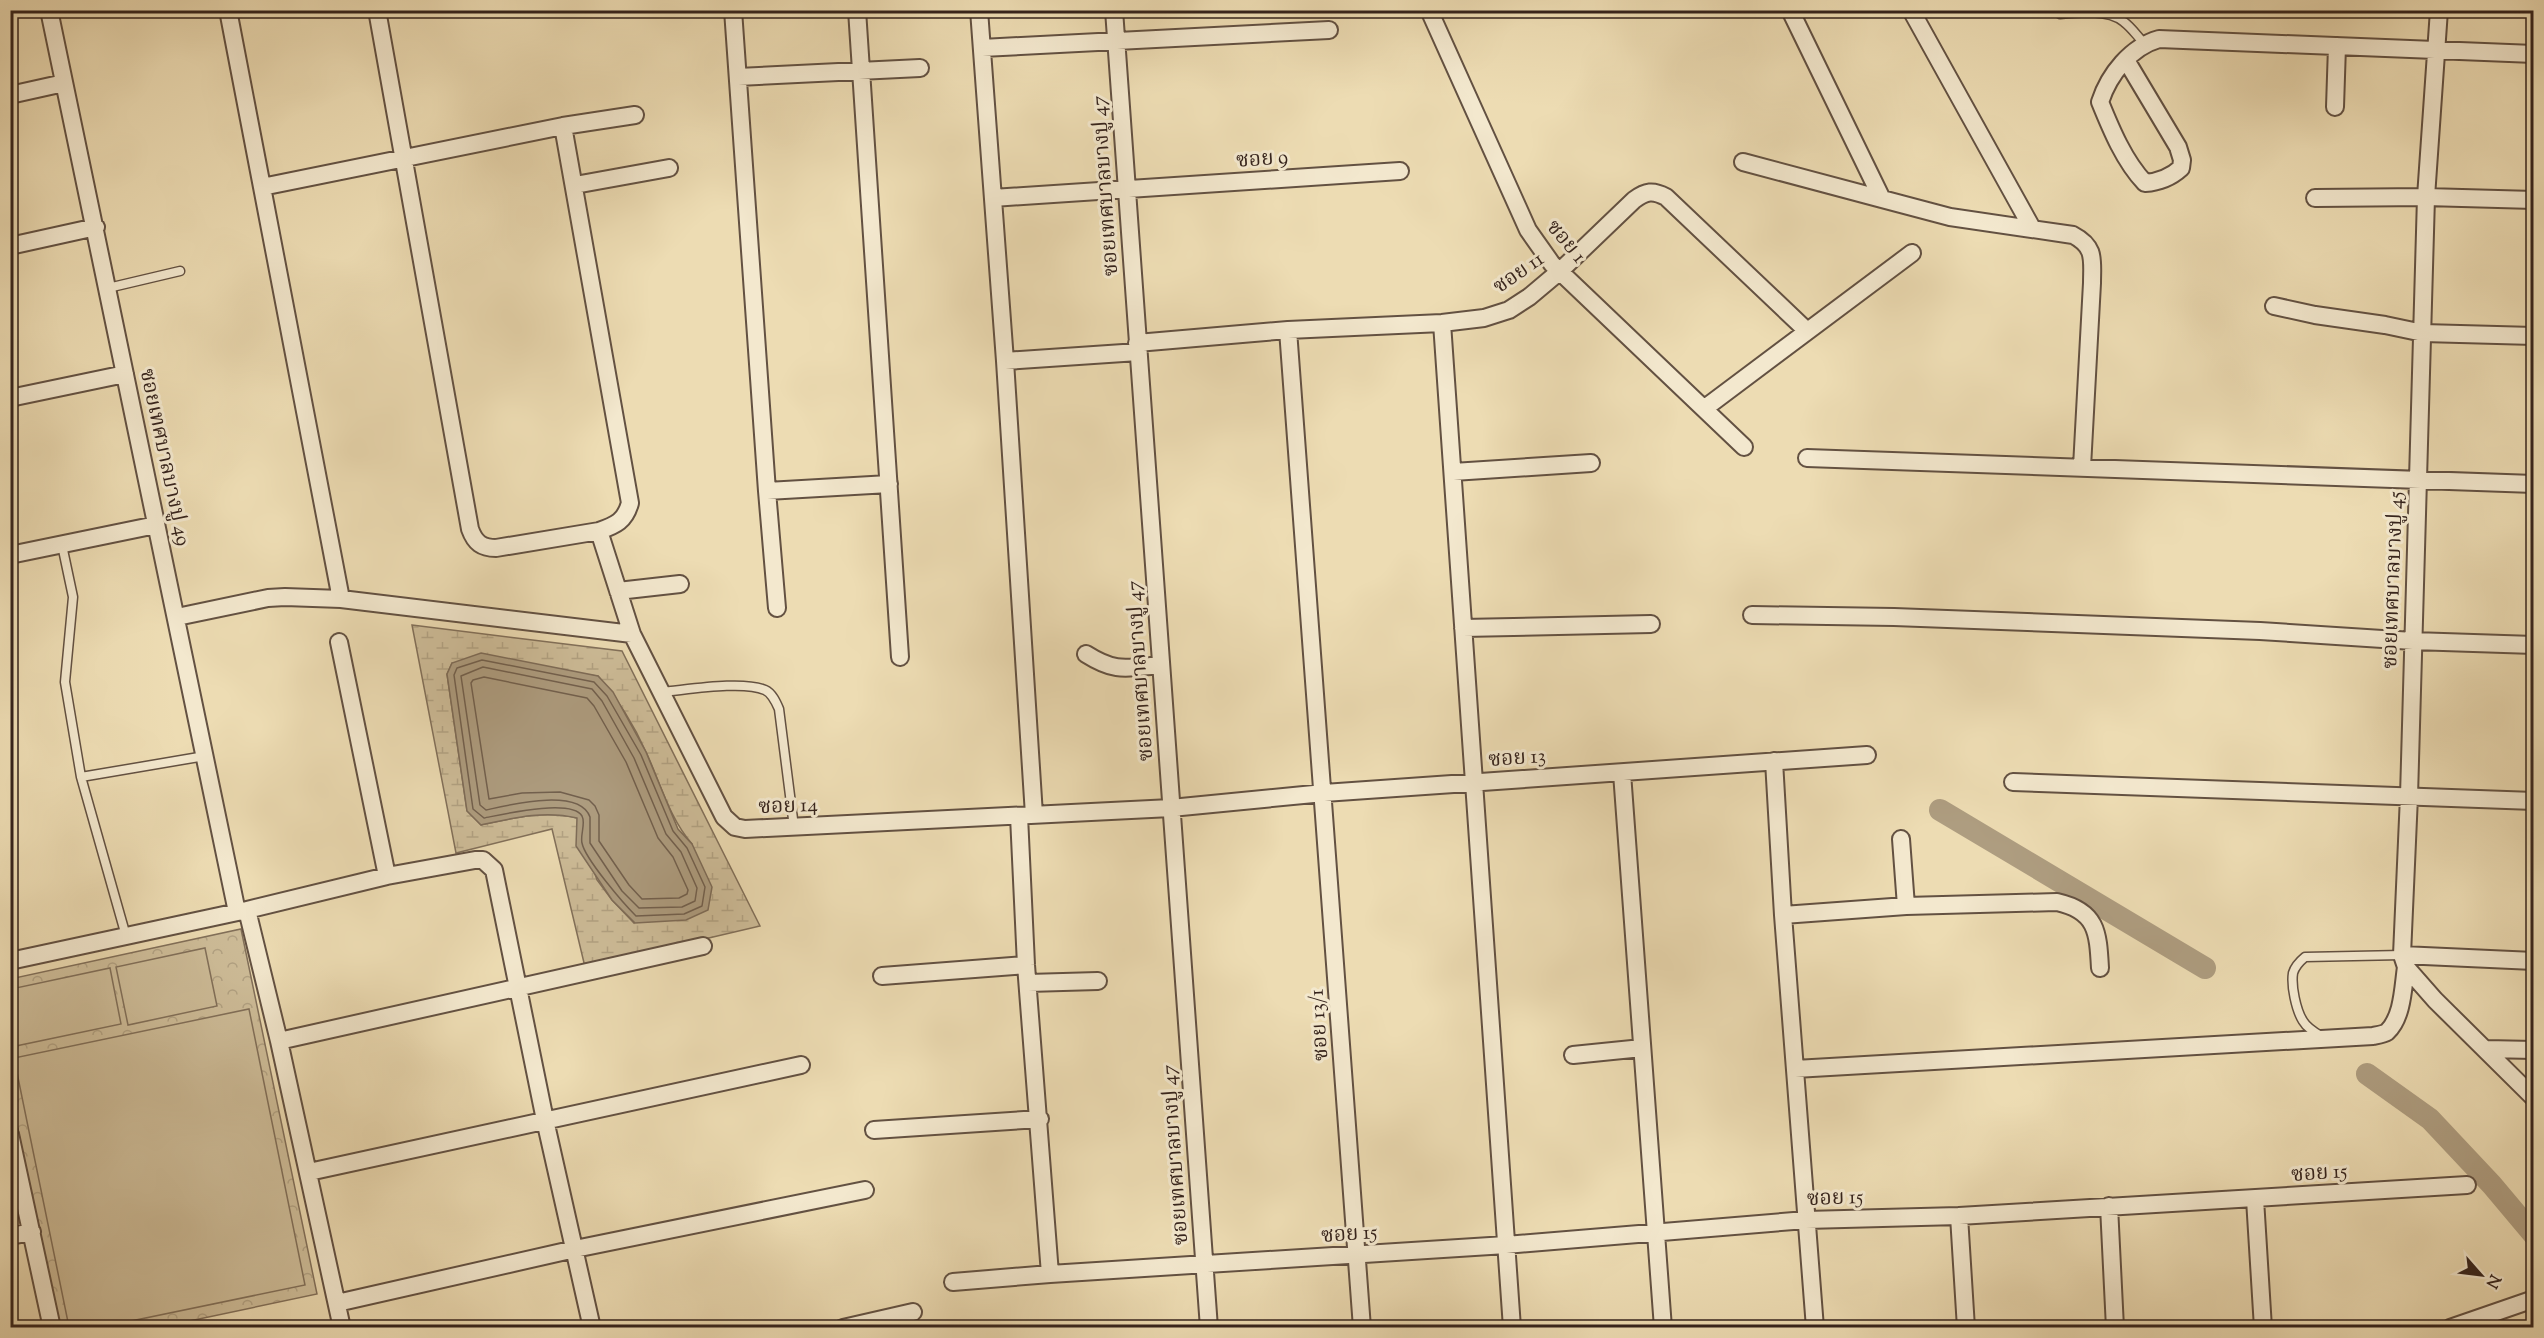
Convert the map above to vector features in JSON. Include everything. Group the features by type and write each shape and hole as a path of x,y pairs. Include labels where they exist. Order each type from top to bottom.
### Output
{"street":[{"name":"ซอยเทศบาลบางปู 49","path":"49,10 205,756 242,911 279,1041 341,1327"},
{"path":"228,10 341,599"},
{"path":"377,10 402,159 474,539 486,548 599,531 623,520 630,503 563,126"},
{"path":"732,10 777,608"},
{"path":"857,10 900,657"},
{"path":"980,10 1005,361 1026,816 1026,965 1040,1119 1050,1274"},
{"name":"ซอยเทศบาลบางปู 47","path":"1114,10 1209,1328"},
{"name":"ซอย 1","path":"1429,10 1528,230 1540,249 1560,271 1744,447"},
{"path":"1790,10 1882,199"},
{"path":"1911,10 2032,228"},
{"name":"ซอยเทศบาลบางปู 45","path":"2404,961 2426,197 2439,10"},
{"path":"982,48 1329,30"},
{"path":"2126,60 2178,147 2182,160 2181,168 2171,177 2145,183 2136,174 2100,102 2111,78 2133,51 2144,43 2159,39 2534,54"},
{"path":"2335,107 2337,45"},
{"path":"738,77 861,69 920,68"},
{"path":"10,94 64,83"},
{"path":"262,187 563,126 635,115"},
{"path":"1743,162 1950,217 2073,236 2088,245 2091,255 2082,467"},
{"path":"575,185 669,168"},
{"name":"ซอย 9","path":"993,198 1400,171"},
{"name":"ซอย 11","path":"1005,361 1288,330 1442,323 1484,318 1509,310 1529,297 1560,271 1634,200 1652,191 1666,197 1806,330"},
{"path":"2316,198 2426,197 2534,200"},
{"path":"10,246 96,228"},
{"path":"1705,408 1806,330 1912,253"},
{"path":"2274,306 2423,333 2534,336"},
{"path":"1442,323 1512,1328"},
{"name":"ซอย 13/1","path":"1288,330 1362,1328"},
{"path":"10,398 125,374"},
{"path":"1807,458 2534,484"},
{"path":"1453,472 1591,463"},
{"path":"767,491 889,484"},
{"path":"10,555 156,525"},
{"name":"ซอย 14","path":"599,531 632,634 729,824 745,829 1171,808"},
{"path":"618,591 680,584"},
{"path":"177,617 268,598 341,599 632,634"},
{"path":"1752,615 1894,617 2248,630 2413,641 2534,645"},
{"path":"1463,628 1651,624"},
{"path":"339,642 387,876"},
{"path":"1086,654 1110,668 1161,665"},
{"name":"ซอย 13","path":"1171,808 1324,793 1867,755"},
{"path":"1774,761 1783,915 1815,1328"},
{"path":"1622,773 1663,1328"},
{"path":"2013,782 2534,801"},
{"path":"1901,838 1906,906"},
{"path":"10,962 242,911 387,876 476,860 489,864 494,870 545,1120 592,1328"},
{"path":"1783,915 1906,906 2026,901 2057,902 2074,906 2085,914 2096,929 2100,968"},
{"path":"279,1041 703,946"},
{"path":"1795,1069 2373,1036 2386,1033 2400,1005 2404,961"},
{"path":"2404,961 2534,961"},
{"path":"2404,961 2435,1000 2534,1098"},
{"path":"882,976 1026,965"},
{"path":"1028,983 1098,981"},
{"path":"1573,1055 1642,1048"},
{"path":"2486,1049 2534,1050"},
{"path":"309,1172 801,1065"},
{"path":"874,1130 1040,1119"},
{"path":"10,1134 52,1328"},
{"name":"ซอย 15","path":"953,1282 1506,1245 1806,1220 1959,1216 2467,1185"},
{"path":"337,1303 575,1249 866,1190"},
{"path":"2255,1199 2263,1328"},
{"path":"2109,1206 2115,1328"},
{"path":"1959,1216 1966,1328"},
{"path":"10,1236 32,1232"},
{"path":"2450,1328 2534,1299"},
{"path":"843,1328 913,1312"}],"lane":[{"path":"2060,14 2100,13 2114,16 2124,22 2144,43"},
{"path":"108,288 180,272"},
{"path":"62,545 73,597 65,682 81,777 126,936"},
{"path":"660,692 714,687 756,687 767,691 776,701 779,709 794,827"},
{"path":"81,777 205,756"},
{"path":"2326,1039 2309,1029 2302,1020 2297,1005 2293,974 2297,964 2305,957 2404,961"}],"green space":[{"path":"412,625 622,651 760,926 585,967 552,829 456,853","holes":["452,663 598,676 631,724 647,754 672,813 692,844 634,923 597,880 577,818 541,815 481,825 467,811 447,674"]},
{"path":"241,929 317,1294 161,1327 59,1327 11,1096 10,979"},
{"path":"205,948 217,1006 128,1025 116,967"},
{"path":"110,968 121,1024 11,1047 11,989"},
{"path":"249,1009 305,1285 102,1327 69,1327 14,1058"}],"water":[{"path":"481,653 598,676 613,692 646,752 678,829 692,844 712,887 708,910 686,920 635,923 612,900 576,846 577,818 541,815 481,825 467,811 447,674 452,663"}],"waterway":[{"path":"1940,810 2205,968"},
{"path":"2367,1074 2430,1119 2492,1185 2534,1235"}]}
